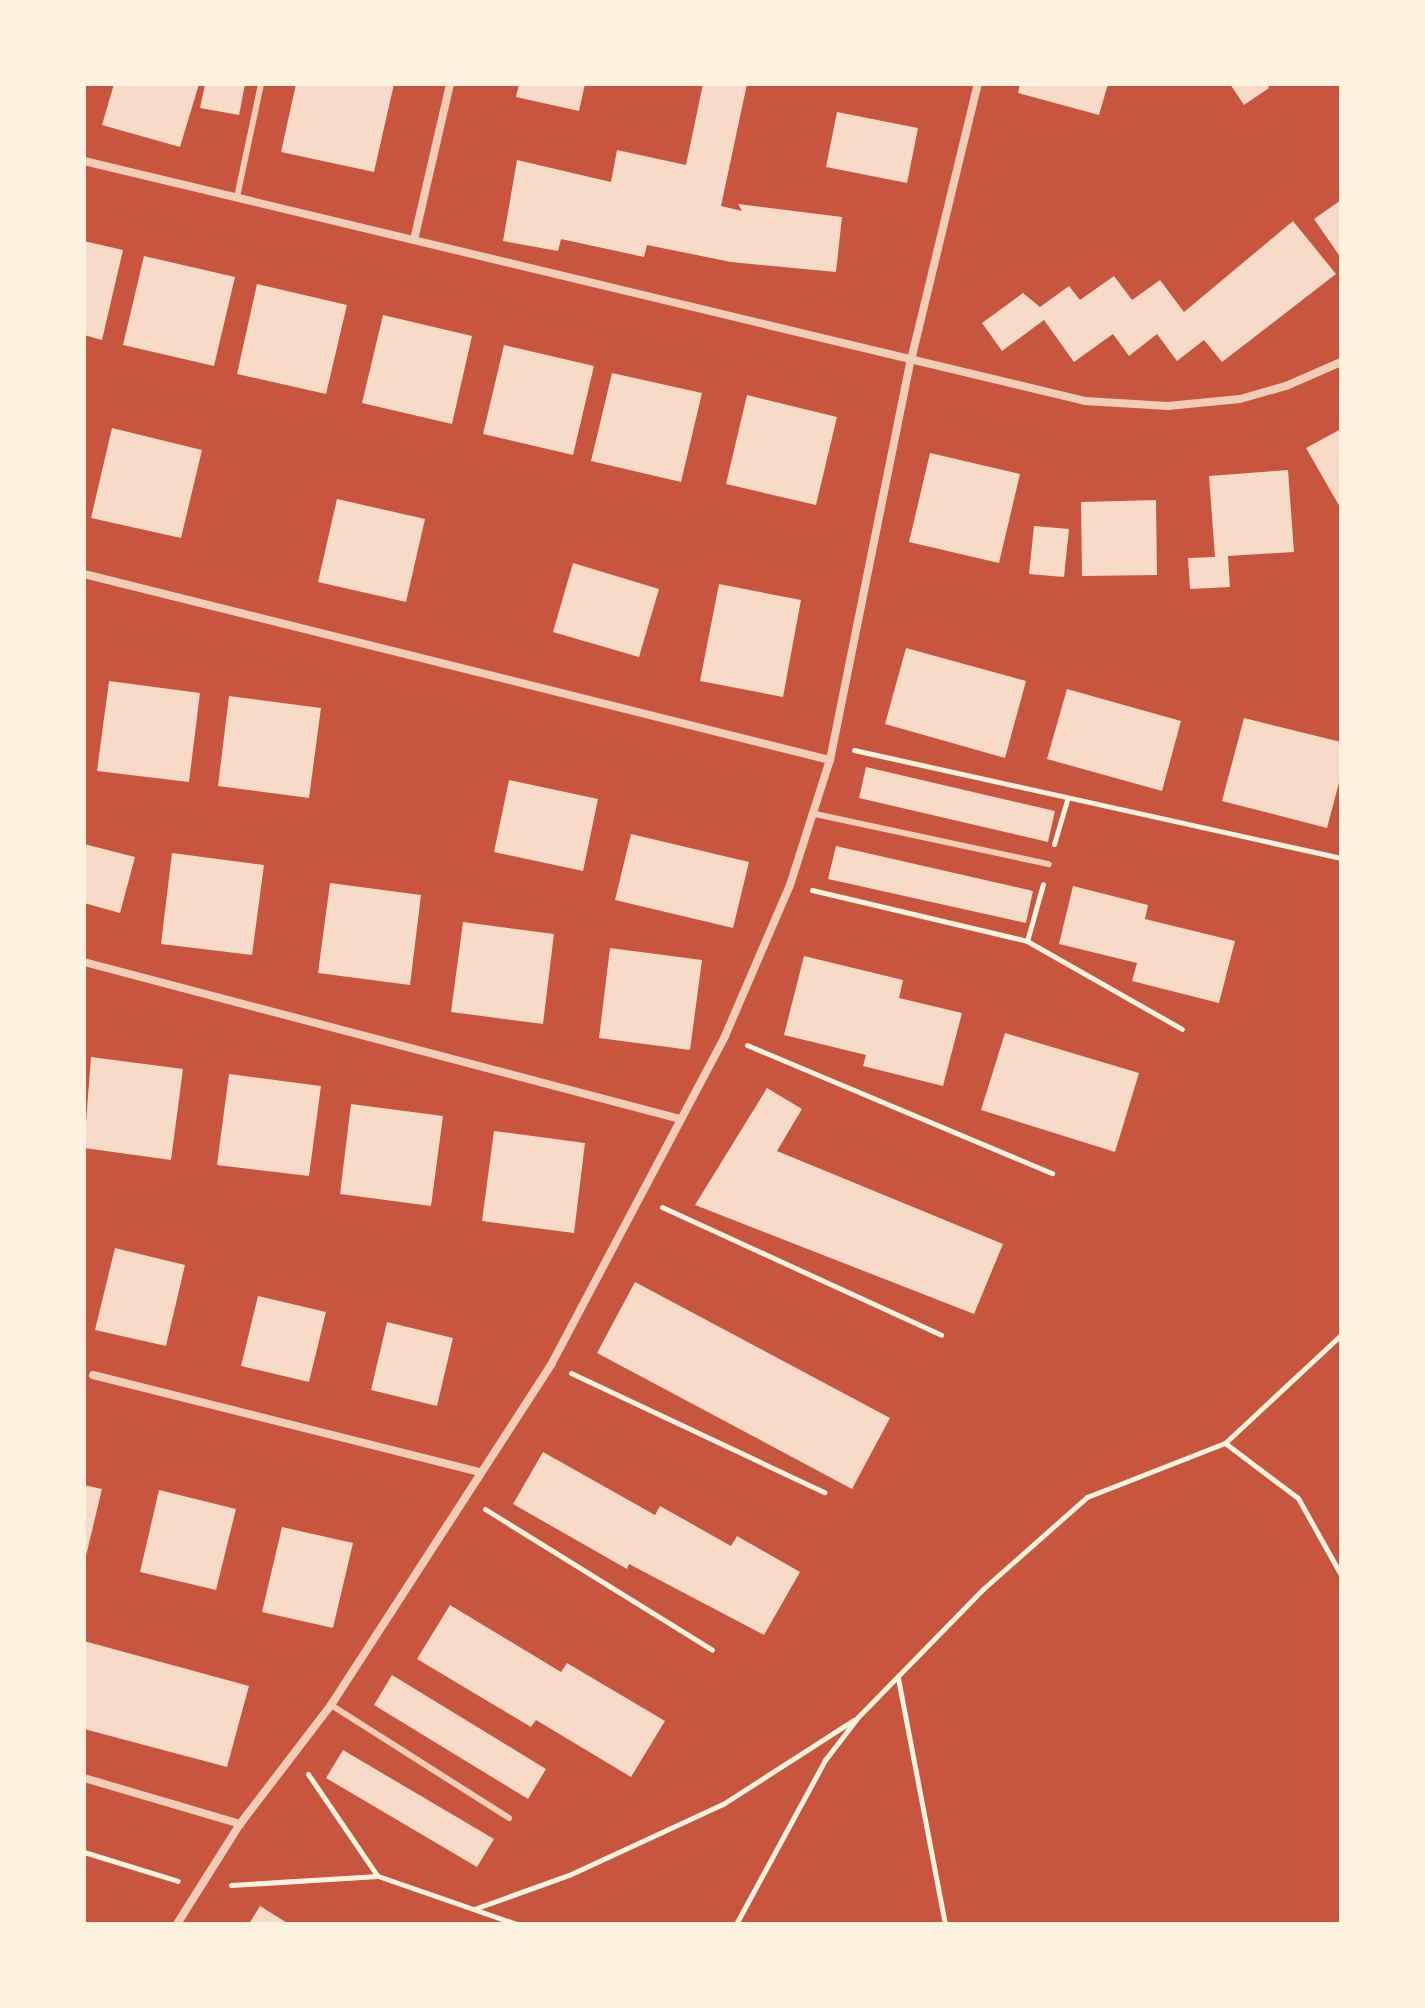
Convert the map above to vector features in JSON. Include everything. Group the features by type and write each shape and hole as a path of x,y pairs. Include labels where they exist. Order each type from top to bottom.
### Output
{"street":[{"path":"414,240 450,84"},
{"path":"177,1924 240,1824 331,1705 462,1495 552,1363 725,1036 790,885 830,760 911,360 978,84"},
{"path":"84,161 1085,401 1168,406 1240,399 1286,386 1341,362"},
{"path":"84,574 830,760"},
{"path":"84,962 680,1119"},
{"path":"93,1375 478,1472"},
{"path":"84,1778 240,1824"}],"lane":[{"path":"237,197 261,84"},
{"path":"815,814 1049,864"},
{"path":"331,1705 509,1818"}],"path":[{"path":"833,745 1341,858"},
{"path":"790,885 1027,941 1182,1029"},
{"path":"725,1036 1052,1173"},
{"path":"639,1196 941,1335"},
{"path":"736,1924 825,1760 858,1717 983,1589 1087,1497 1225,1443 1341,1335"},
{"path":"552,1363 824,1492"},
{"path":"1225,1443 1298,1498 1341,1575"},
{"path":"462,1495 712,1650"},
{"path":"898,1677 945,1924"},
{"path":"473,1909 569,1875 723,1804 858,1717"},
{"path":"294,1754 378,1876"},
{"path":"84,1852 198,1887 378,1876 517,1924"}],"building":[{"path":"114,84 199,84 180,147 102,125"},
{"path":"205,84 245,84 239,115 200,108"},
{"path":"296,84 394,84 374,172 281,152"},
{"path":"519,84 585,84 579,111 516,97"},
{"path":"703,84 747,84 721,206 742,211 738,204 842,217 836,272 731,262 647,245 644,257 561,239 558,251 503,241 517,160 611,182 617,150 686,165"},
{"path":"1020,84 1108,84 1099,115 1018,93"},
{"path":"1230,84 1267,84 1269,88 1244,105"},
{"path":"837,112 918,128 907,183 826,167"},
{"path":"1341,200 1341,258 1314,219"},
{"path":"1293,221 1336,274 1222,362 1204,340 1177,361 1157,334 1129,356 1113,334 1074,362 1044,320 1002,351 982,323 1023,293 1040,307 1069,286 1080,300 1114,276 1132,300 1160,280 1184,312"},
{"path":"84,241 123,250 102,340 84,335"},
{"path":"144,256 235,277 214,366 123,345"},
{"path":"257,284 347,305 326,394 237,374"},
{"path":"383,315 472,336 452,424 362,403"},
{"path":"504,345 594,366 573,455 483,434"},
{"path":"612,373 702,393 681,482 591,461"},
{"path":"747,395 837,417 816,505 726,484"},
{"path":"112,428 202,450 181,538 91,518"},
{"path":"1341,429 1341,509 1306,448"},
{"path":"930,453 1020,474 999,563 909,542"},
{"path":"1288,470 1294,552 1228,556 1230,587 1190,589 1188,558 1215,557 1209,476"},
{"path":"337,499 425,519 406,602 318,582"},
{"path":"1156,500 1157,575 1082,576 1081,502"},
{"path":"1034,526 1069,529 1064,577 1029,574"},
{"path":"573,563 659,589 639,657 553,632"},
{"path":"719,584 801,600 783,697 700,681"},
{"path":"906,648 1026,681 1005,758 885,724"},
{"path":"109,681 200,693 189,782 97,771"},
{"path":"1067,689 1181,721 1162,791 1047,759"},
{"path":"229,696 321,708 309,798 218,786"},
{"path":"1244,718 1341,742 1341,775 1327,828 1222,801"},
{"path":"866,767 1055,811 1048,842 859,798"},
{"path":"509,780 598,799 583,871 494,852"},
{"path":"631,834 749,862 733,928 615,900"},
{"path":"84,844 135,857 120,913 84,903"},
{"path":"836,846 1033,891 1026,923 828,879"},
{"path":"172,853 264,865 252,955 161,944"},
{"path":"330,883 421,895 410,985 318,973"},
{"path":"1073,886 1148,905 1145,919 1235,941 1219,1003 1132,981 1137,963 1059,944"},
{"path":"463,922 554,934 543,1024 451,1012"},
{"path":"610,948 702,960 690,1050 599,1038"},
{"path":"804,956 903,980 899,998 962,1013 943,1086 863,1066 866,1055 784,1035"},
{"path":"1005,1033 1139,1073 1115,1152 981,1110"},
{"path":"91,1057 183,1069 171,1160 84,1148"},
{"path":"229,1074 321,1086 309,1176 217,1165"},
{"path":"767,1088 802,1109 777,1151 1003,1244 974,1314 695,1205"},
{"path":"351,1104 443,1116 431,1206 340,1194"},
{"path":"494,1131 585,1143 574,1233 482,1221"},
{"path":"115,1248 185,1265 166,1346 95,1330"},
{"path":"635,1282 890,1418 852,1489 597,1353"},
{"path":"258,1296 326,1312 309,1382 241,1366"},
{"path":"387,1322 453,1338 437,1406 371,1390"},
{"path":"543,1452 655,1515 660,1506 731,1546 737,1536 800,1572 764,1635 629,1564 627,1569 513,1504"},
{"path":"84,1485 102,1489 85,1560 84,1560"},
{"path":"159,1490 236,1509 216,1590 140,1572"},
{"path":"282,1527 353,1543 333,1628 262,1612"},
{"path":"450,1605 561,1672 567,1663 665,1721 631,1777 536,1720 531,1727 417,1659"},
{"path":"84,1641 249,1686 227,1767 84,1729"},
{"path":"392,1675 546,1769 528,1799 374,1705"},
{"path":"343,1750 494,1839 477,1867 326,1778"},
{"path":"260,1906 289,1924 249,1924"}]}
